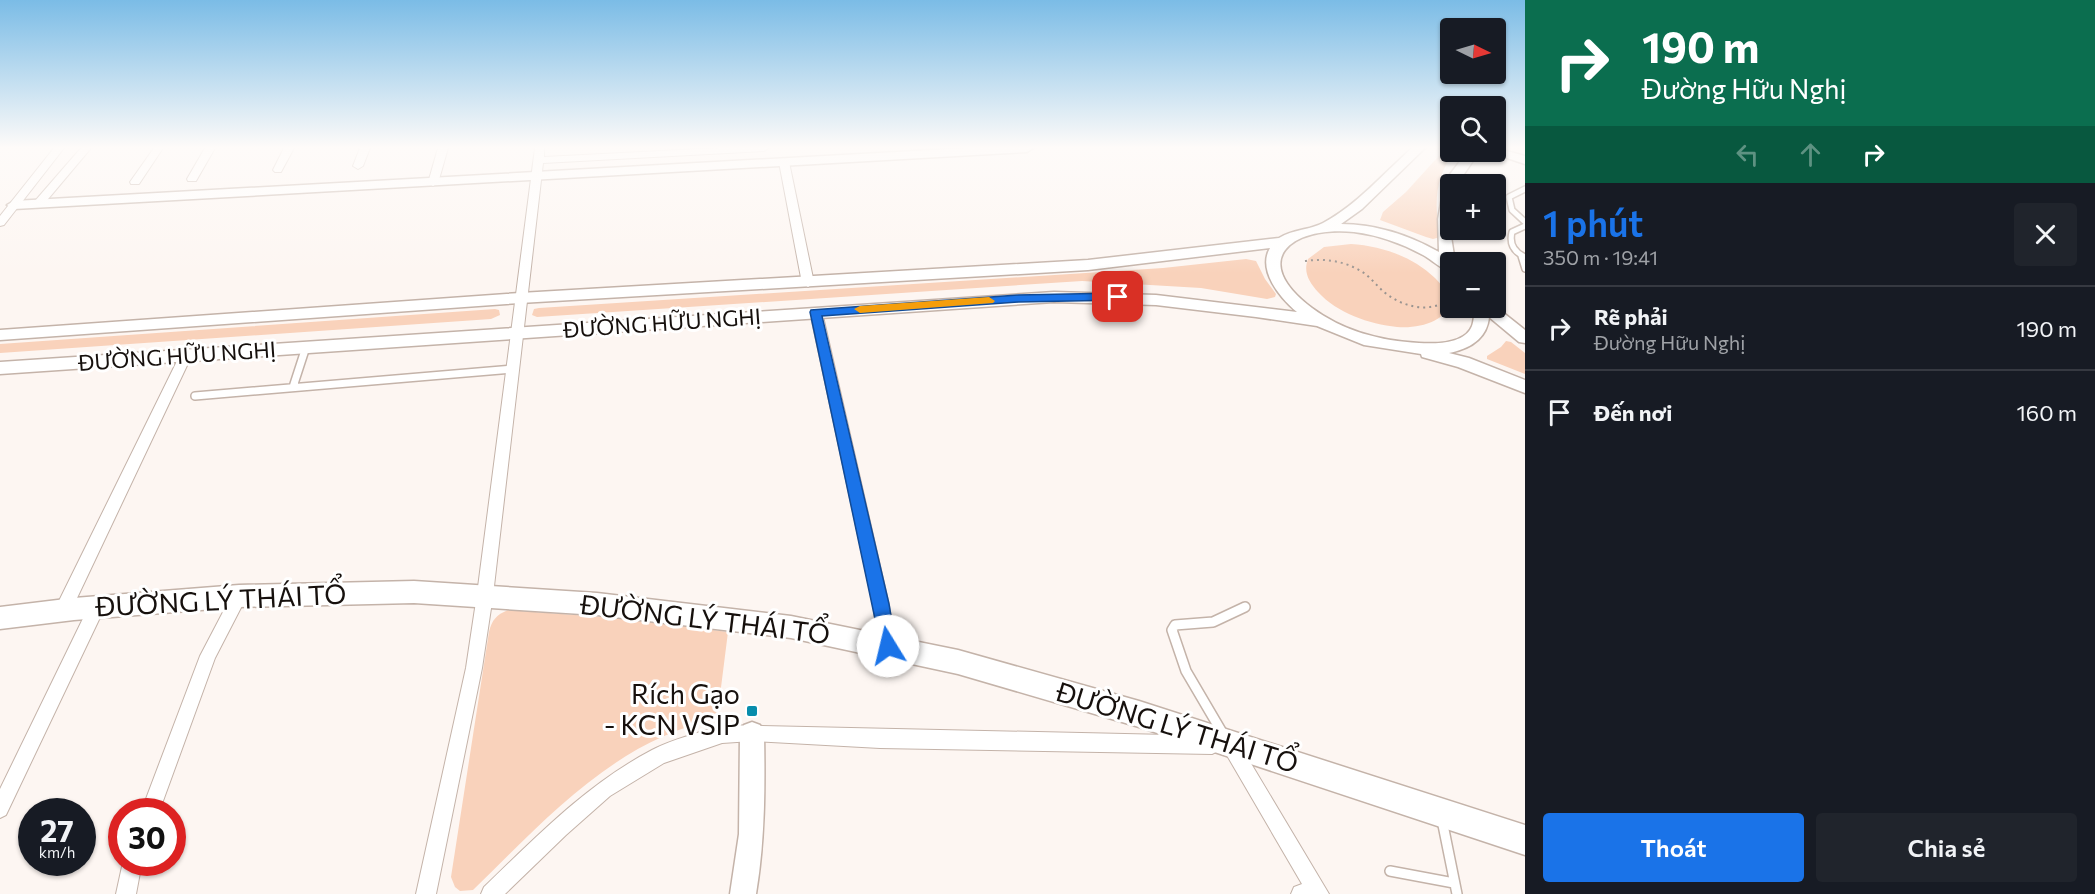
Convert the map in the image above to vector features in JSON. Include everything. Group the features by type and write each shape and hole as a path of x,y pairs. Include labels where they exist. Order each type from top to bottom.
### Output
{"main road":[{"path":"14,205 301,190"},
{"path":"1327,227 1357,206 1374,190"},
{"path":"1327,227 1357,228 1389,236 1420,248 1440,260"},
{"name":"ĐƯỜNG HỮU NGHỊ","path":"0,335 520,298 808,283 1144,260 1282,242 1301,231 1327,227"},
{"path":"1282,242 1276,249 1273,266 1281,285 1299,306 1323,322 1369,342 1418,350 1463,362 1525,387"},
{"name":"ĐƯỜNG HỮU NGHỊ","path":"0,368 816,312 1092,296 1202,303 1323,322"},
{"path":"1418,350 1450,346 1469,338 1480,326 1481,318"},
{"path":"1499,318 1525,338"},
{"name":"ĐƯỜNG LÝ THÁI TỔ","path":"0,618 63,610 239,596 414,592 485,595 702,615 791,627 958,662 1128,711 1525,840"},
{"path":"743,894 748,870 753,805 752,733"}],"street":[{"path":"0,223 26,190"},
{"path":"39,203 50,190"},
{"path":"426,894 474,668 534,190"},
{"path":"789,190 808,283"},
{"path":"816,312 881,604 888,646"},
{"path":"63,610 186,355"},
{"path":"155,798 208,656 239,596"},
{"path":"0,809 97,607"},
{"path":"491,894 559,828 604,790 631,772 659,756 690,744 722,734 752,733 880,739 1230,745 1312,893"},
{"path":"126,894 130,876"}],"lane":[{"path":"1523,190 1509,196 1512,210 1525,224 1516,229 1510,237 1514,249 1523,256 1525,269"},
{"path":"293,387 306,347"},
{"path":"195,396 512,369"},
{"path":"1230,745 1187,676 1179,658 1172,630 1175,626 1212,622 1245,607"},
{"path":"1442,814 1457,894"},
{"path":"1390,871 1454,883"}],"path":[{"path":"1305,261 1329,260 1347,265 1364,274 1385,293 1408,304 1433,308 1440,305"}],"shaded area":[{"path":"1408,190 1438,190 1437,214 1440,237 1433,239 1426,237 1380,220 1383,212"},
{"path":"1351,244 1374,247 1396,253 1426,270 1440,284 1440,317 1421,325 1397,327 1365,320 1334,306 1318,292 1307,273 1308,259 1324,247"},
{"path":"1246,259 1256,261 1276,294 1275,297 1267,299 1201,288 1082,281 537,317 532,315 534,309 539,308 1163,268"},
{"path":"499,310 500,315 491,319 0,353 0,344"},
{"path":"1506,341 1511,342 1525,353 1525,374 1487,359 1487,356"},
{"path":"508,610 629,619 728,632 717,719 680,729 614,764 554,811 473,890 460,891 455,887 451,877 489,632 495,618"}],"slow traffic":[{"path":"860,309 989,301"}],"place":[{"name":"Rích Gạo - KCN VSIP","path":"752,711"}],"route":[{"path":"888,646 881,604 816,312 1018,298 1118,297"}]}
